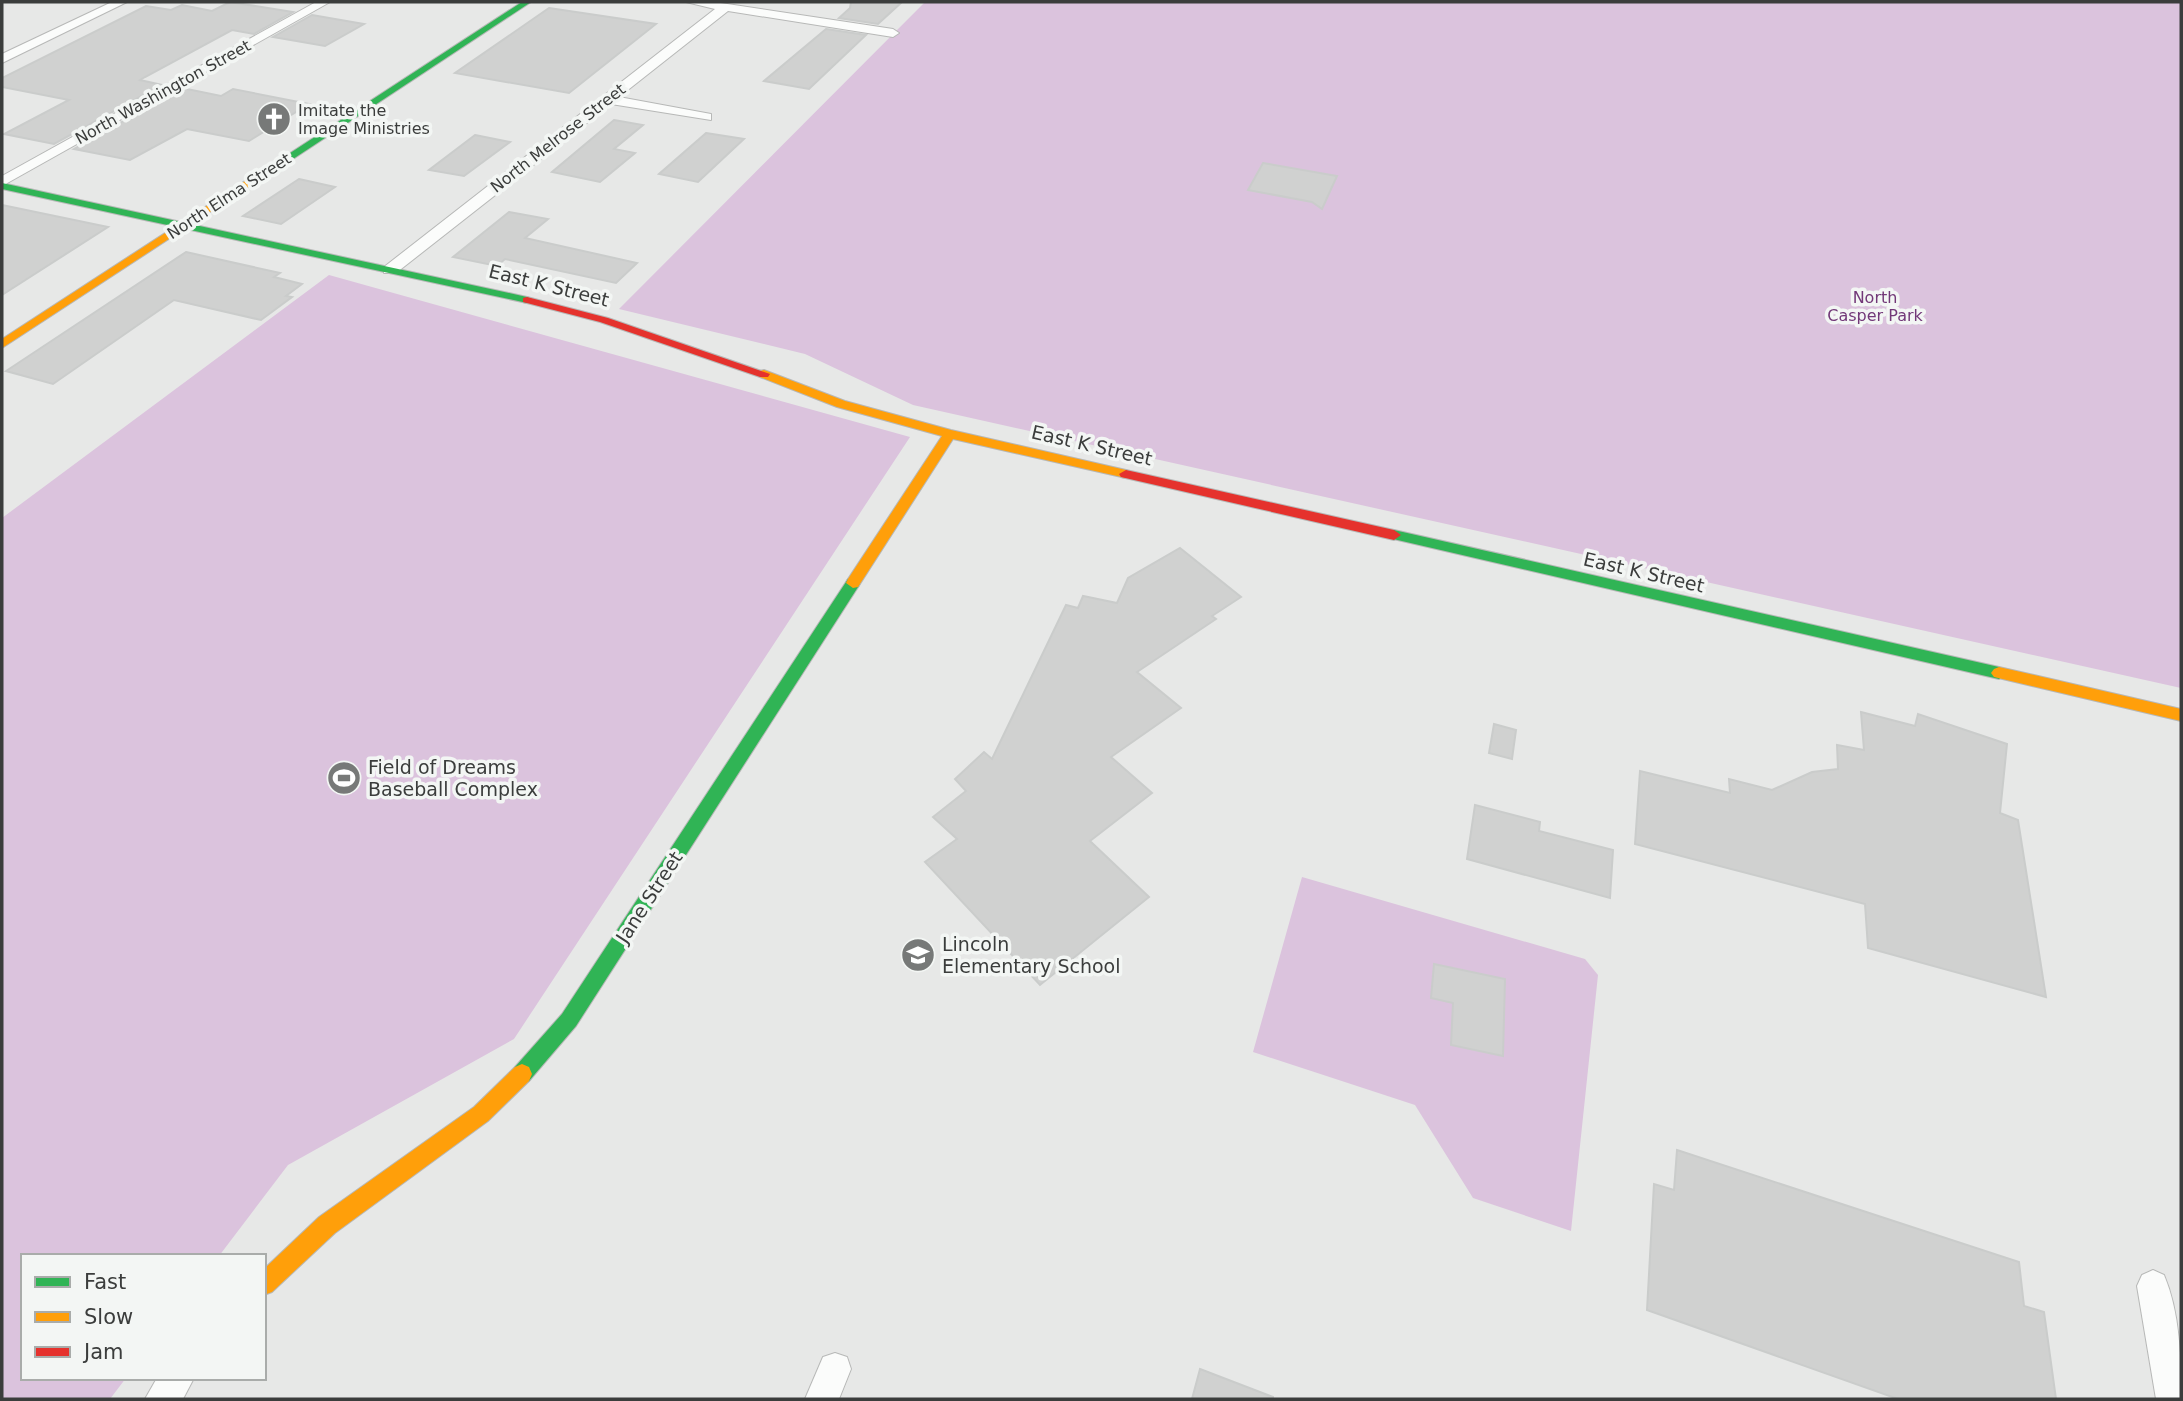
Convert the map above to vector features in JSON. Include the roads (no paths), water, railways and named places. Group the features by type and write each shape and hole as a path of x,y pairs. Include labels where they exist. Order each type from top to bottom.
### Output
{"street":[{"path":"2,60 121,2"},
{"name":"North Washington Street","path":"2,184 324,2"},
{"name":"North Elma Street","path":"2,344 527,2"},
{"path":"692,2 893,33"},
{"name":"North Melrose Street","path":"390,270 726,7"},
{"path":"13,39 35,43"},
{"path":"607,99 706,117"},
{"name":"East K Street","path":"2,184 604,320 750,368 841,404 950,434 2181,715"},
{"name":"Jane Street","path":"266,1282 327,1225 481,1114 529,1067 569,1020 950,434"},
{"path":"2153,1286 2173,1399"},
{"path":"822,1399 835,1369"},
{"path":"162,1399 176,1380"}],"place":[{"name":"Imitate the Image Ministries","path":"274,119"},
{"name":"Field of Dreams Baseball Complex","path":"344,778"},
{"name":"Lincoln Elementary School","path":"918,955"}],"park label":[{"name":"North Casper Park","path":"1875,306"}]}
